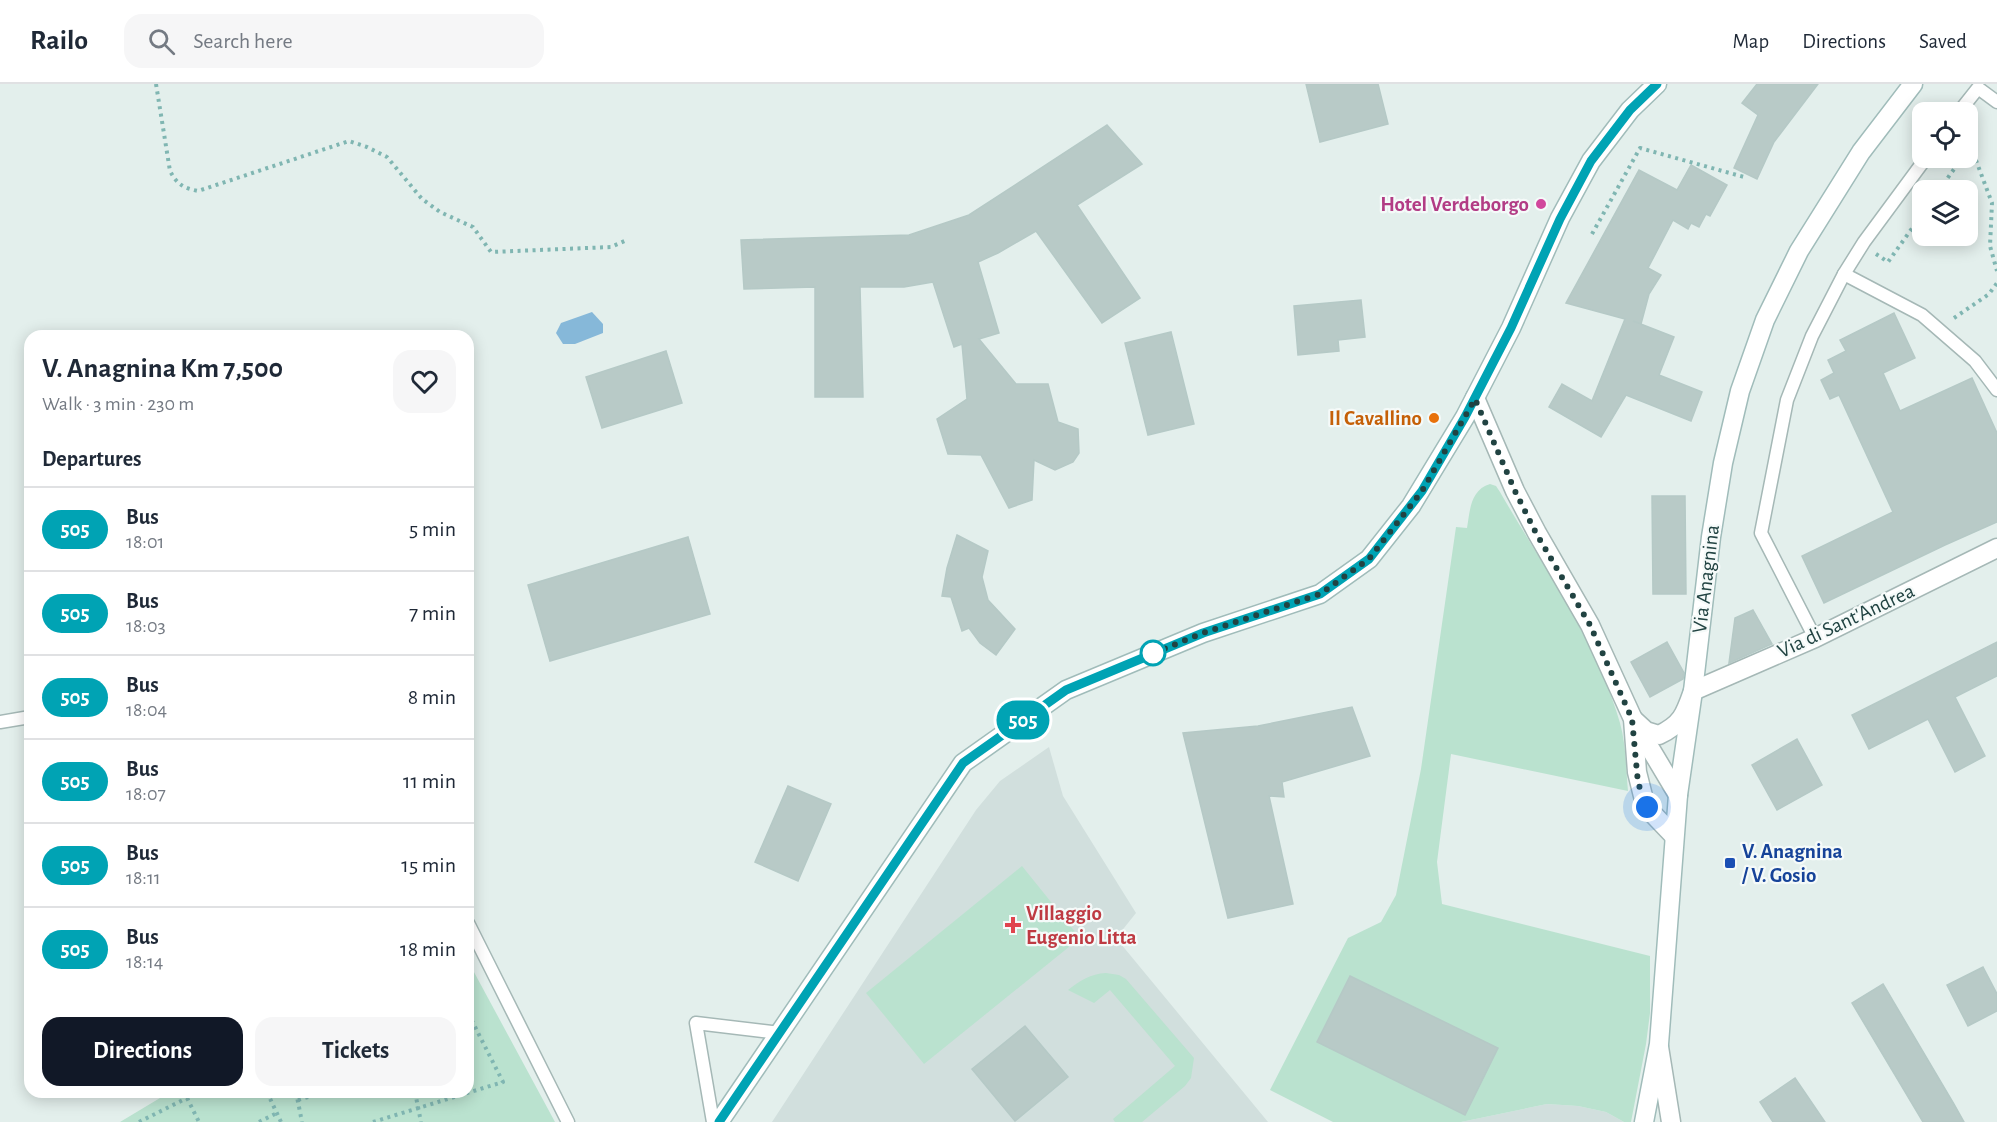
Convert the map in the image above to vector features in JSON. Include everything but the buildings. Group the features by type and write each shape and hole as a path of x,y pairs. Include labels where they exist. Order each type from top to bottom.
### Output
{"main road":[{"name":"Via Anagnina","path":"1644,1122 1659,1044 1678,795 1694,691 1711,537 1723,463 1735,409 1750,357 1764,320 1782,283 1810,233 1871,137 1913,84"},
{"path":"719,1122 963,763 1066,690 1203,633 1320,594 1369,559 1411,507 1475,399 1580,181 1614,128 1648,88"},
{"path":"1475,399 1536,533 1590,625 1632,719 1678,795"},
{"name":"Via di Sant'Andrea","path":"1694,691 1815,638 1997,548"},
{"path":"1632,719 1646,731 1659,735 1679,722 1685,714 1694,691"},
{"path":"1632,719 1637,772 1644,800 1652,813 1674,836"},
{"path":"1659,1044 1671,1122"}],"lane":[{"path":"1966,102 1977,88 1997,102"},
{"path":"1815,638 1761,533 1786,400 1812,336 1849,277 1864,242 1919,168"},
{"path":"1849,277 1922,315 1975,361 1997,390"},
{"path":"0,722 24,718"},
{"path":"474,935 568,1122"},
{"path":"713,1122 696,1023 780,1033"}],"path":[{"path":"156,84 170,171 176,182 186,189 198,191 349,141 387,157 422,199 440,212 473,227 491,252 610,247 627,240"},
{"path":"1592,234 1640,147 1744,177"},
{"path":"1977,168 1992,203 1990,246 1997,271"},
{"path":"1849,277 1872,252 1888,262 1912,228"},
{"path":"1938,328 1989,294 1997,283"},
{"path":"474,1028 503,1082 474,1091"},
{"path":"139,1122 187,1098 199,1122"},
{"path":"270,1098 282,1122"},
{"path":"302,1122 298,1100 305,1098"},
{"path":"416,1098 421,1122"},
{"path":"373,1122 451,1098"},
{"path":"259,1122 277,1113"}],"shaded area":[{"name":"Villaggio Eugenio Litta","path":"1049,747 1063,796 1136,913 1116,938 1268,1122 772,1122 976,810 1000,781"},
{"path":"1547,1104 1578,1106 1606,1112 1624,1122 1461,1122"}],"green space":[{"path":"1490,484 1496,486 1500,492 1567,604 1597,663 1610,693 1622,731 1628,791 1451,754 1437,862 1442,904 1650,956 1650,1013 1631,1122 1624,1122 1606,1112 1578,1106 1547,1104 1461,1122 1333,1122 1270,1090 1348,938 1381,922 1396,895 1421,769 1456,527 1467,528 1470,508 1475,496 1483,487"},
{"path":"1022,866 1080,938 924,1064 866,993"},
{"path":"474,972 555,1122 120,1122 160,1098 474,1098"},
{"path":"1106,973 1119,975 1126,979 1194,1058 1191,1078 1185,1086 1142,1122 1115,1122 1113,1119 1175,1066 1110,990 1094,1003 1068,990 1086,978"}],"water":[{"path":"592,312 603,324 603,333 575,344 563,344 556,333 561,323"}],"bus line":[{"name":"505","path":"719,1122 963,763 1066,690 1203,633 1320,594 1369,559 1422,491 1465,417 1511,328 1560,219 1591,161 1614,128 1657,84"}],"place":[{"name":"Hotel Verdeborgo","path":"1541,204"},
{"name":"Il Cavallino","path":"1434,418"},
{"name":"V. Anagnina / V. Gosio","path":"1730,863"},
{"name":"Villaggio Eugenio Litta","path":"1013,925"}],"route":[{"path":"1153,653 1144,657 1203,633 1320,594 1369,559 1422,491 1475,399 1515,491 1536,533 1600,644 1632,719 1638,783 1647,807"}]}
